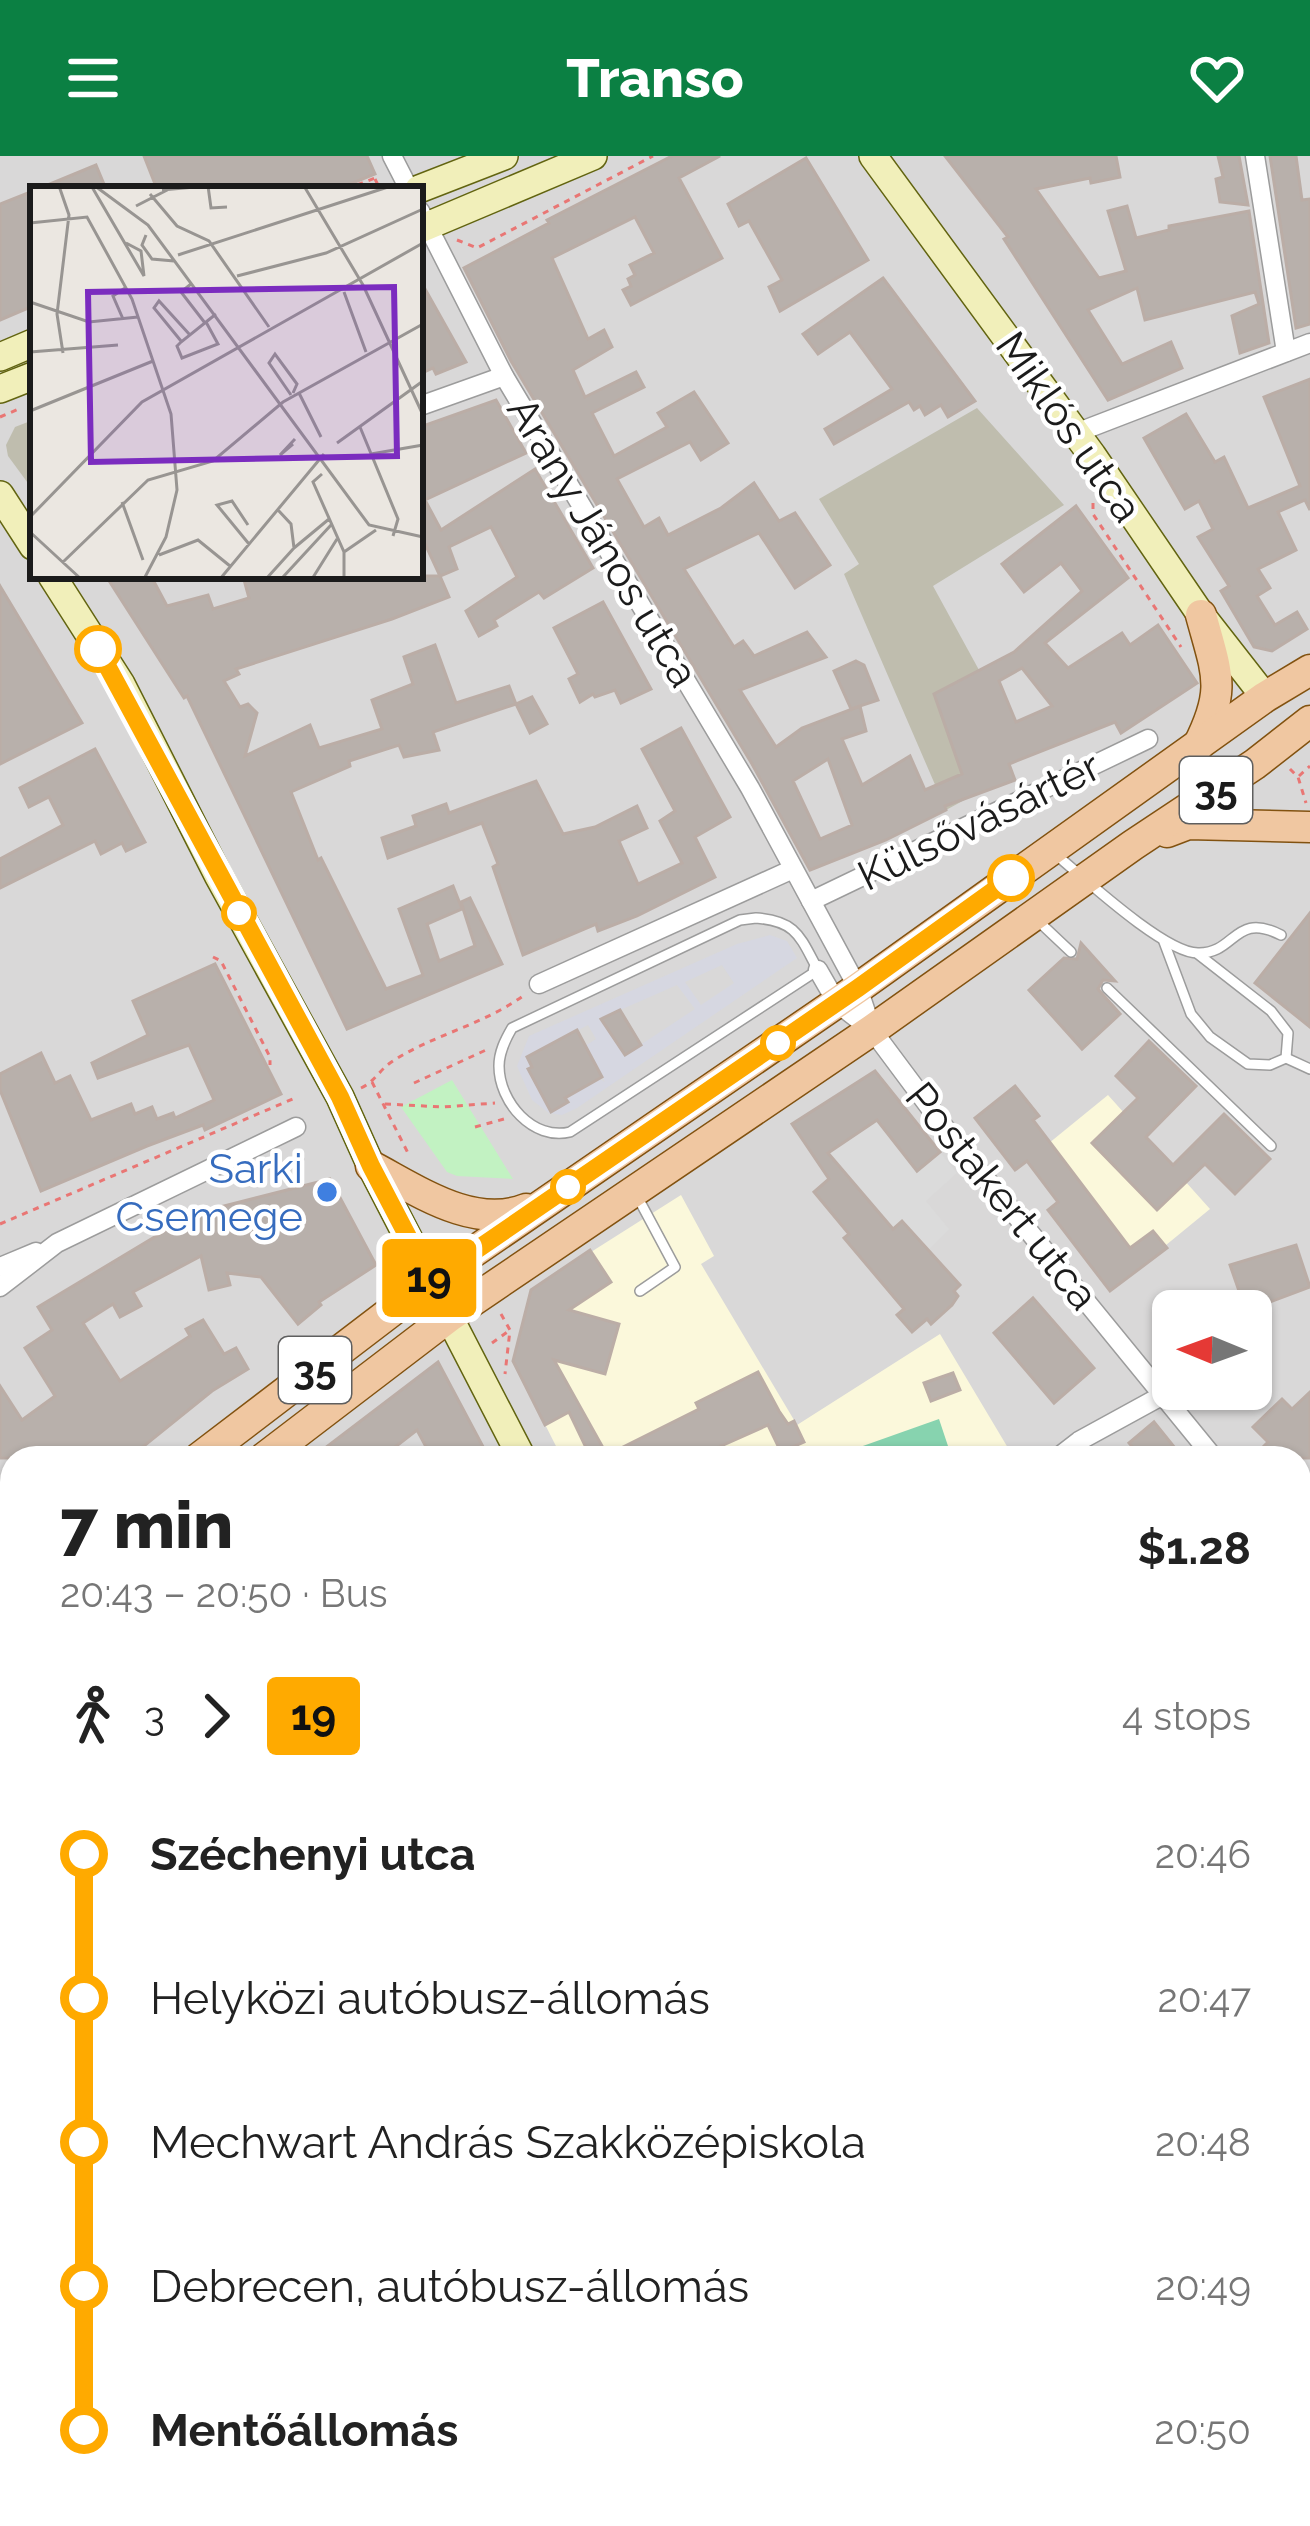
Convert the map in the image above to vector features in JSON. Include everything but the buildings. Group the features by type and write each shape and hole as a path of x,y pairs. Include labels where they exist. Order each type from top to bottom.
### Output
{"main road":[{"path":"1198,746 1219,697 1201,615"},
{"name":"Külsővásártér","path":"431,1281 1310,670"},
{"path":"1265,697 1292,700 1307,727"},
{"name":"Külsővásártér","path":"450,1316 1307,727"},
{"path":"1133,844 1188,824 1310,827"},
{"path":"371,1166 474,1214 510,1215 554,1197"},
{"name":"35","path":"215,1446 431,1281"},
{"name":"35","path":"280,1446 450,1316"}],"street":[{"path":"423,187 504,156"},
{"path":"423,222 593,156"},
{"name":"Miklós utca","path":"873,156 1201,615 1265,697"},
{"path":"1256,156 1286,352"},
{"name":"Arany János utca","path":"423,222 504,376 793,868"},
{"path":"1076,434 1310,343"},
{"path":"0,357 30,344"},
{"path":"423,405 504,376"},
{"path":"0,388 30,377"},
{"path":"0,495 30,541"},
{"path":"54,579 121,684 218,875 340,1097 516,1446"},
{"name":"Külsővásártér","path":"811,901 1148,740"},
{"name":"Külsővásártér","path":"539,984 793,868 811,901 847,995"},
{"path":"809,967 847,995"},
{"name":"Postakert utca","path":"847,995 951,1136 1152,1382"},
{"path":"0,1267 296,1127"},
{"path":"0,1287 57,1243"},
{"path":"1072,1446 1152,1400"},
{"name":"Postakert utca","path":"1175,1410 1204,1446"}],"lane":[{"path":"1050,849 1164,942 1198,954 1271,1011 1288,1033 1286,1058"},
{"path":"1033,916 1071,952"},
{"path":"740,920 784,923 797,931 809,967 570,1132 558,1135 530,1126 512,1101 501,1081 499,1062 504,1042 519,1022 740,920"},
{"path":"1198,954 1224,945 1243,928 1264,926 1281,935"},
{"path":"1164,942 1191,1014 1210,1037 1248,1064 1270,1065 1286,1058 1310,1069"},
{"path":"1107,988 1271,1146"},
{"path":"635,1191 675,1267 640,1291"}],"path":[{"path":"458,239 477,248 652,156"},
{"path":"353,186 391,166"},
{"path":"374,177 378,186"},
{"path":"0,417 30,405"},
{"path":"1094,514 1181,646"},
{"path":"1310,766 1298,777 1310,816"},
{"path":"213,957 220,961 270,1065"},
{"path":"412,1162 372,1082 389,1063 501,1012 539,984"},
{"path":"414,1083 476,1054"},
{"path":"0,1224 295,1098"},
{"path":"383,1104 443,1107 512,1101"}],"shaded area":[{"path":"0,156 1310,156 1310,1446 0,1446"},
{"path":"977,408 1064,505 933,586 979,670 934,694 970,797 946,810 844,574 859,564 819,499"},
{"path":"30,421 30,486 8,456 6,445 15,427"},
{"path":"770,935 787,941 797,958 577,1108 562,1115 549,1113 532,1100 517,1066 529,1036 737,944","holes":["722,965 734,983 701,1005 685,982","677,985 695,1009 625,1055 602,1018","588,1025 596,1039 585,1046 605,1082 600,1079 551,1111 528,1057"]},
{"path":"1108,1095 1210,1209 1110,1291 1048,1210 1058,1201 1027,1161"},
{"path":"877,1120 917,1171 940,1152 957,1173 926,1201 949,1229 927,1251 902,1221 891,1230 821,1158"},
{"path":"681,1195 714,1256 701,1264 797,1425 940,1334 1007,1446 556,1446 513,1361 531,1290"}],"green space":[{"path":"452,1080 513,1179 447,1172 401,1107"},
{"path":"939,1419 948,1446 863,1446"}],"bus line":[{"name":"19","path":"98,649 121,684 218,875 340,1097 431,1281 1011,878"}],"place":[{"name":"Sarki Csemege","path":"327,1192"}]}
